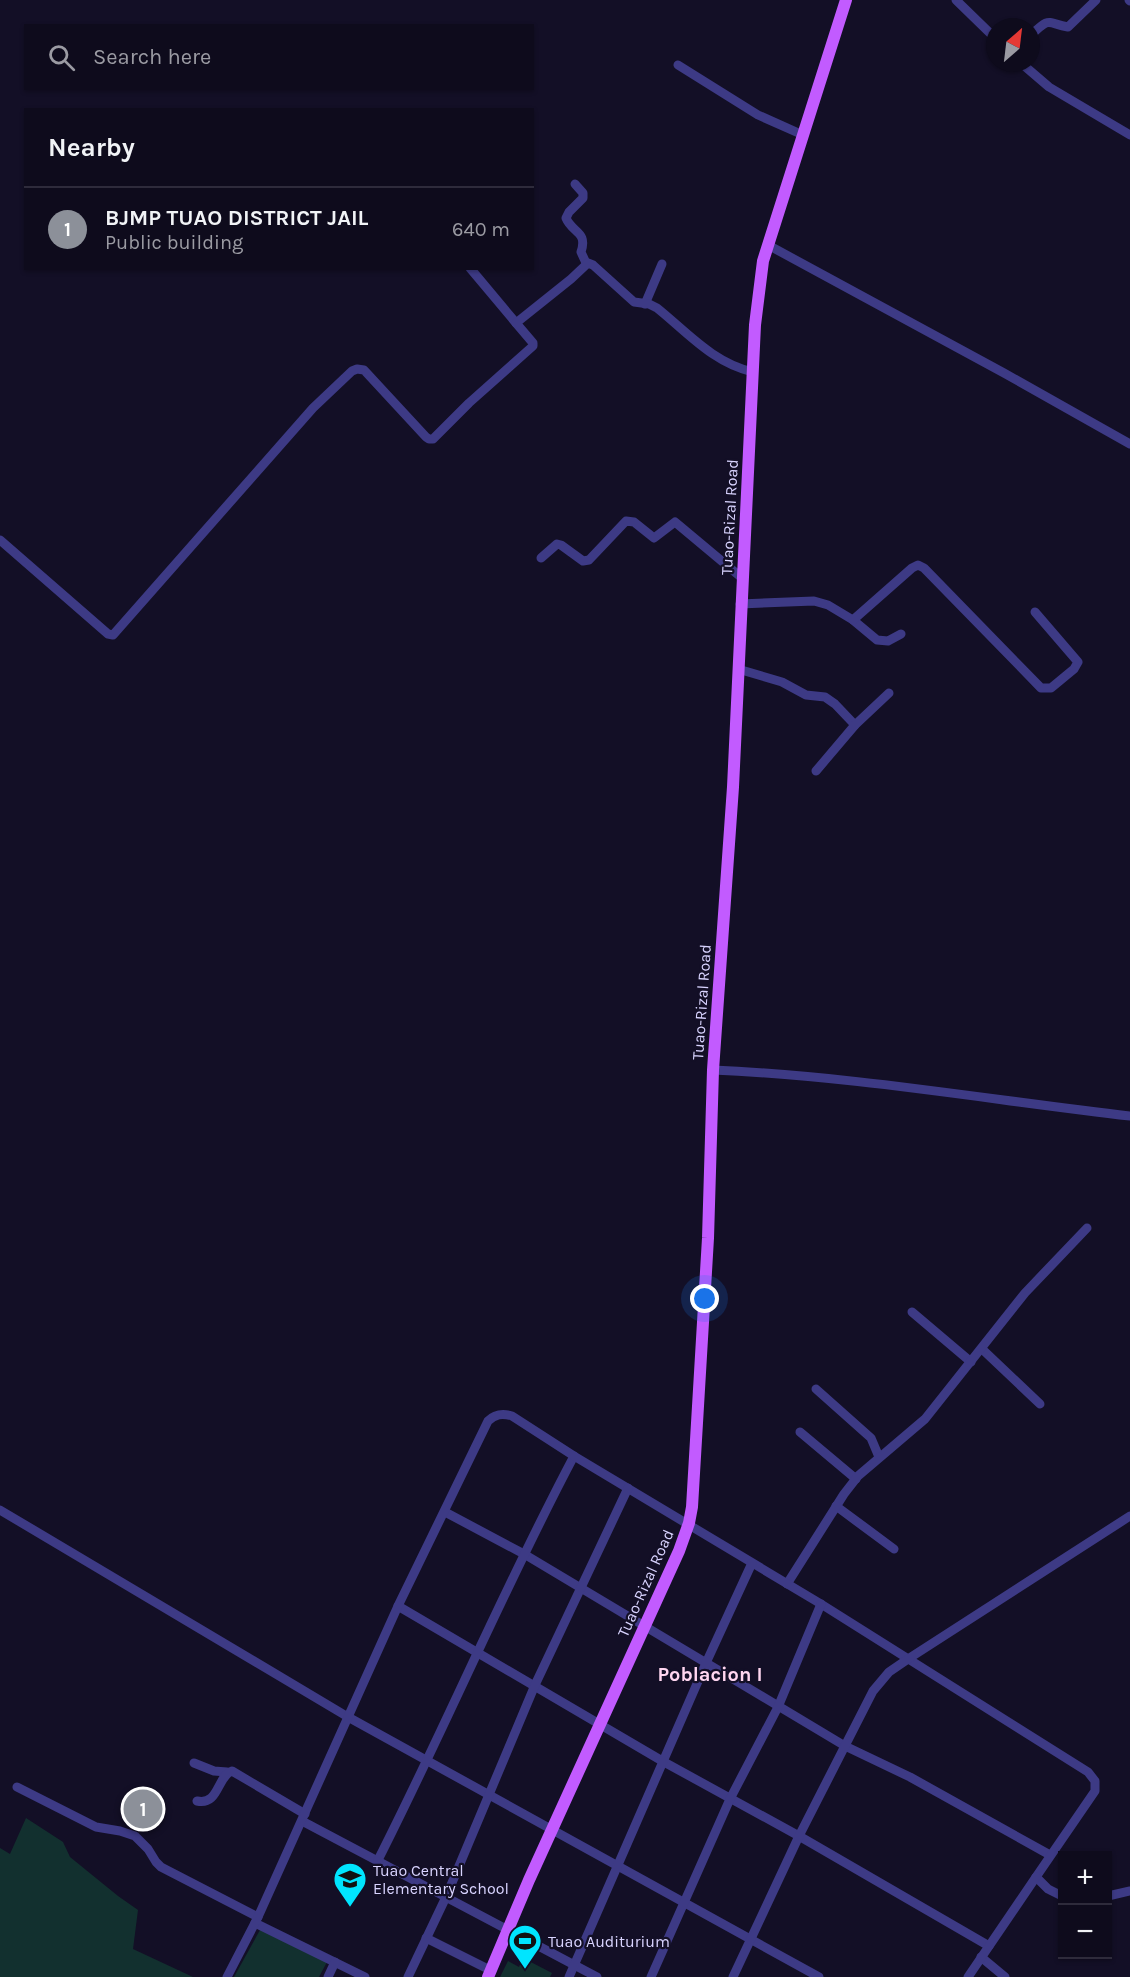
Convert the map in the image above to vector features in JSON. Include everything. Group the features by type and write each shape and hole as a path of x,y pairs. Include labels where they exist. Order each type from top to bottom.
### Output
{"main road":[{"name":"Tuao-Rizal Road","path":"489,1974 679,1551 692,1507 708,1238 713,1070 733,787 740,604 759,287 768,245 846,0"}],"street":[{"path":"956,0 986,29"},
{"path":"1040,27 1046,22 1053,21 1068,27 1096,0"},
{"path":"678,65 758,115 802,135"},
{"path":"1032,72 1049,87 1130,135"},
{"path":"575,184 583,193 583,198 566,218 582,236 584,246 581,252 586,263 593,265 634,302 657,308 703,348 730,364 753,372"},
{"path":"768,245 1130,444"},
{"path":"516,323 571,279 586,263"},
{"path":"645,304 662,264"},
{"path":"0,540 112,636 313,408 352,371 363,370 426,437 431,439 533,346 533,343 472,270"},
{"path":"541,558 557,544 561,544 583,561 589,560 626,521 634,522 654,538 675,522 742,578"},
{"path":"853,620 918,565 924,568 1041,688 1051,688 1074,669 1078,662 1035,612"},
{"path":"740,604 814,600 828,605 853,620 871,636 882,642 893,640 901,634"},
{"path":"738,669 782,682 806,695 825,697 855,725"},
{"path":"816,771 855,725 889,693"},
{"path":"713,1070 825,1078 1130,1116"},
{"path":"787,1584 836,1506 856,1479 925,1419 1025,1293 1088,1228"},
{"path":"912,1312 971,1362"},
{"path":"982,1349 1040,1404"},
{"path":"816,1389 871,1438 879,1457"},
{"path":"227,1977 257,1920 398,1606 488,1421 498,1414 512,1416 574,1456 689,1523 1093,1777 1095,1791 968,1977"},
{"path":"800,1432 856,1479"},
{"path":"378,1860 428,1762 524,1554 574,1456"},
{"path":"408,1977 446,1897 535,1685 628,1488"},
{"path":"836,1506 894,1549"},
{"path":"0,1510 348,1717 819,1977"},
{"path":"445,1512 524,1554 845,1746 910,1778 1050,1855"},
{"path":"733,1977 799,1836 873,1691 889,1672 1130,1516"},
{"path":"569,1977 752,1563"},
{"path":"651,1977 730,1799 778,1707 821,1604"},
{"path":"398,1606 664,1762 799,1836 988,1946"},
{"path":"194,1763 214,1771 234,1771 304,1817 378,1860 597,1977"},
{"path":"197,1801 207,1801 213,1796 227,1772"},
{"path":"17,1786 96,1827 135,1836 148,1849 160,1867 365,1977"},
{"path":"1036,1877 1058,1894"},
{"path":"1112,1895 1130,1891"},
{"path":"426,1938 489,1974"},
{"path":"981,1957 1005,1977"},
{"path":"328,1977 335,1962"}],"green space":[{"path":"26,1818 63,1842 70,1857 138,1910 133,1949 193,1977 0,1977 0,1848 10,1854"},
{"path":"260,1930 327,1962 319,1977 234,1977"},
{"name":"Tuao Auditurium","path":"523,1958 552,1973 550,1977 500,1977 508,1961 519,1967"}],"place":[{"name":"BJMP TUAO DISTRICT JAIL","path":"143,1809"},
{"name":"Tuao Central Elementary School","path":"350,1908"},
{"name":"Tuao Auditurium","path":"525,1970"}],"district":[{"name":"Poblacion I","path":"710,1674"}]}
